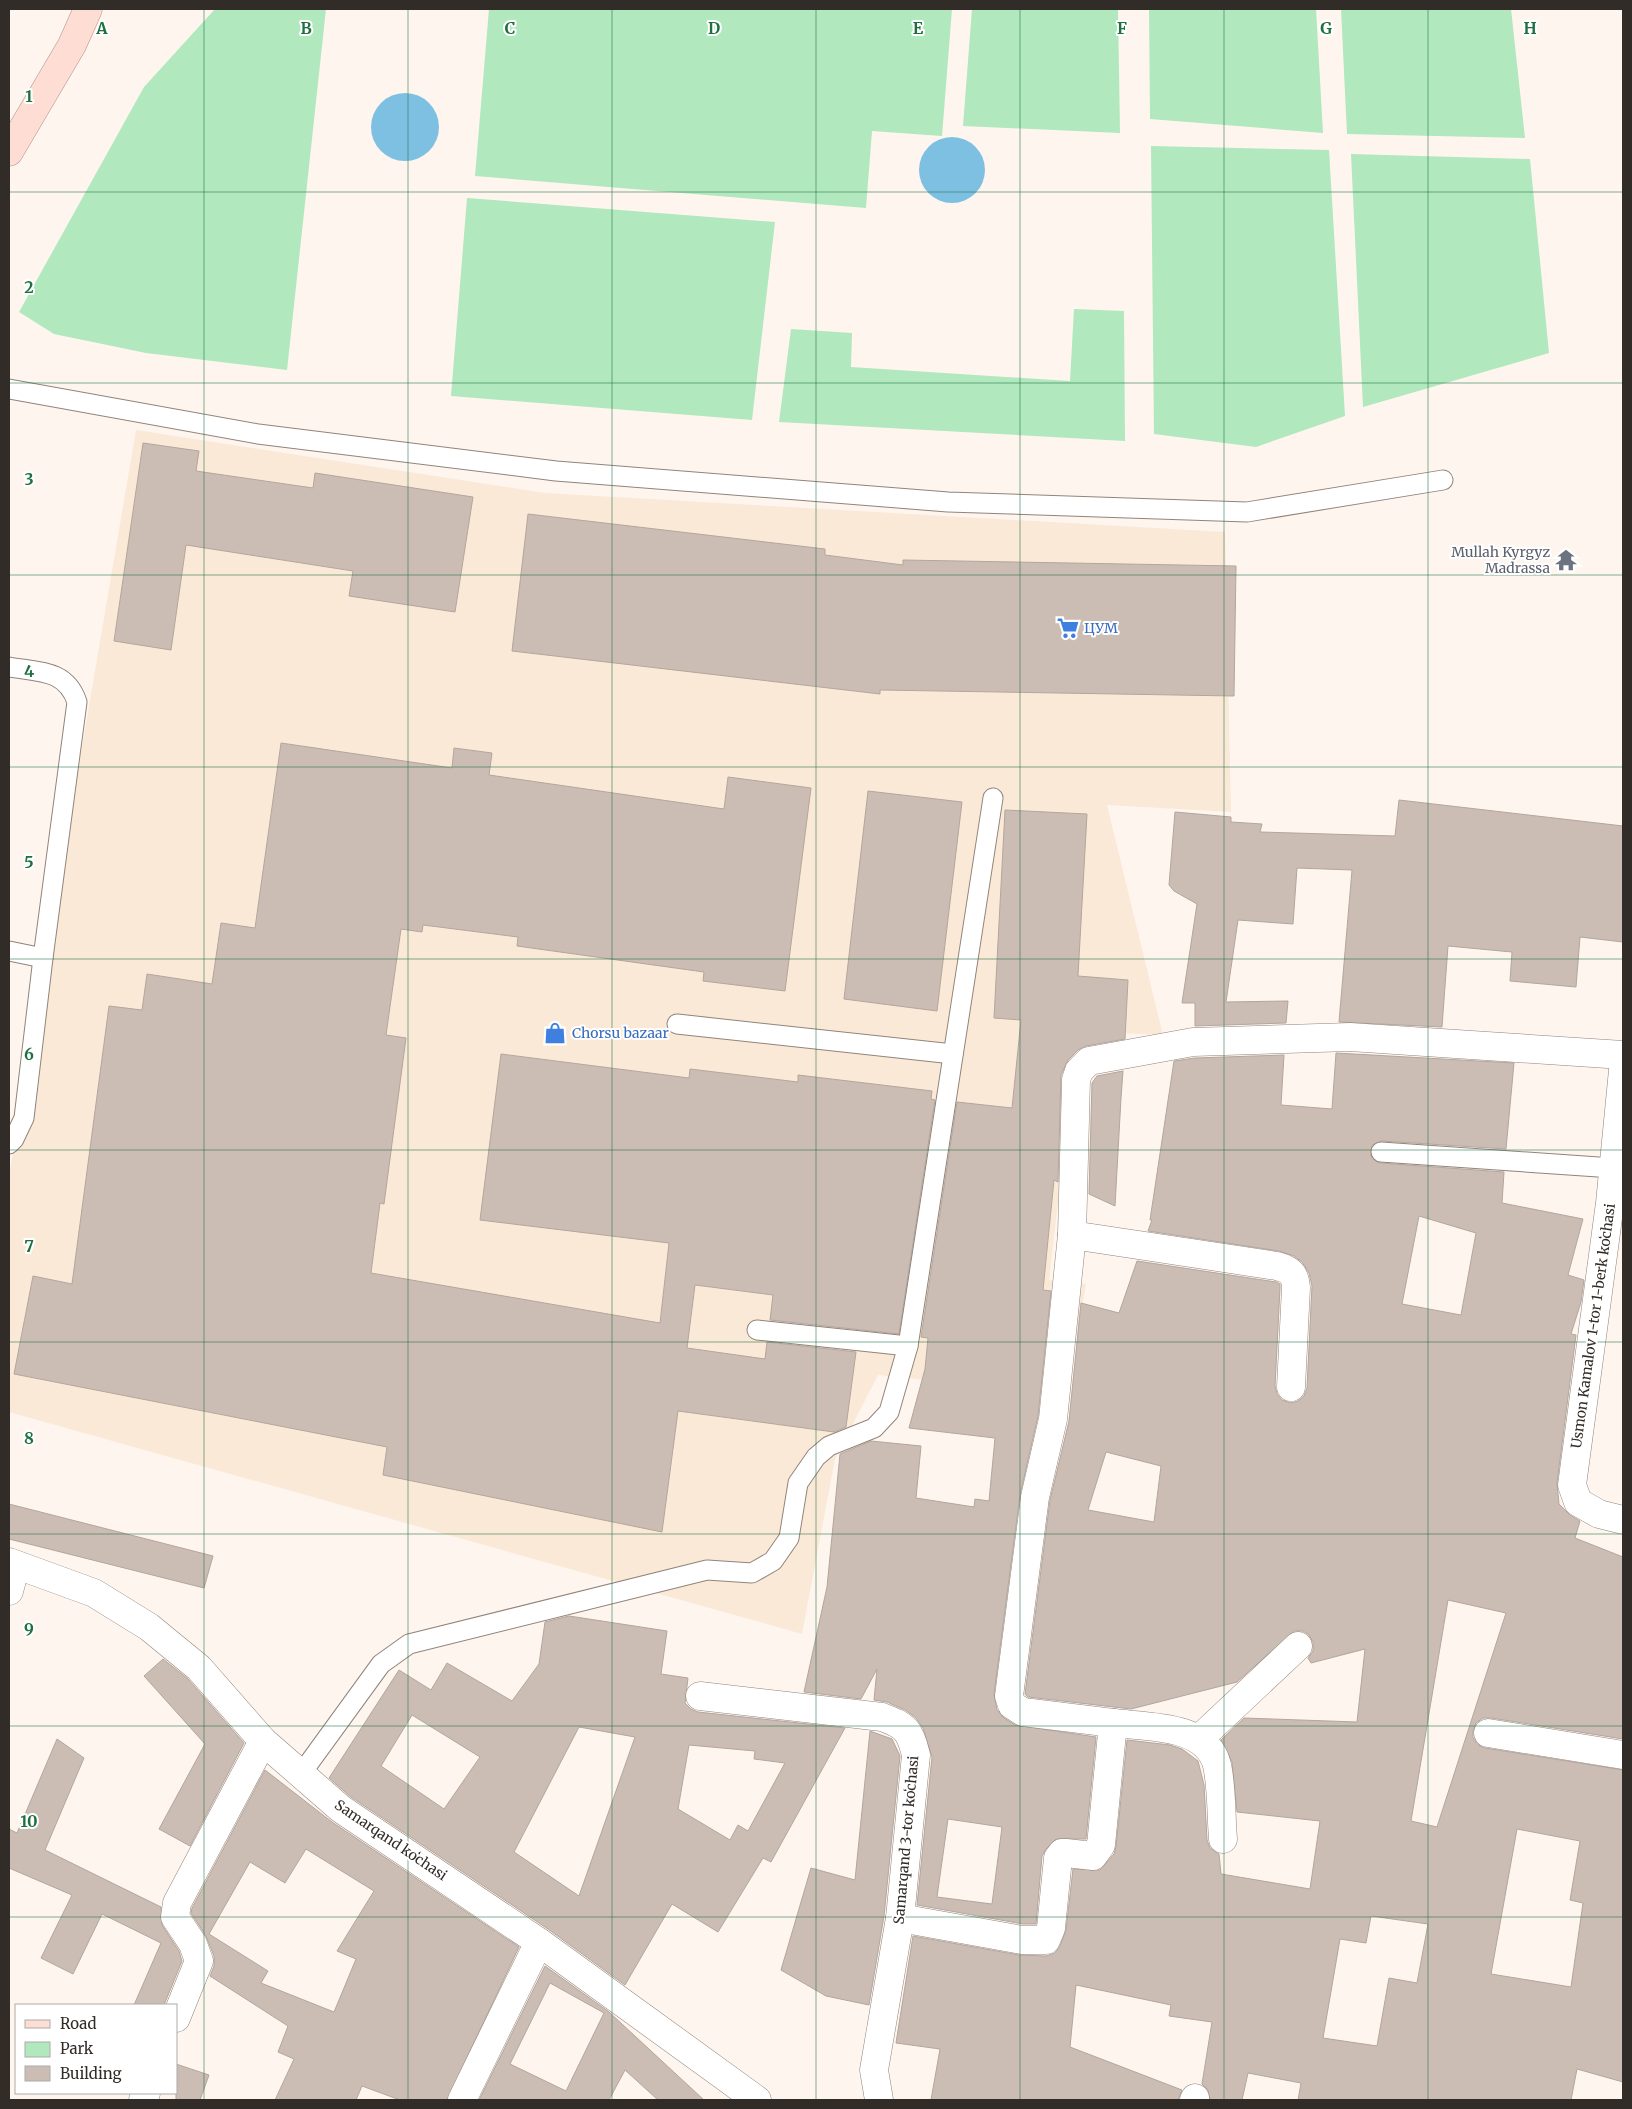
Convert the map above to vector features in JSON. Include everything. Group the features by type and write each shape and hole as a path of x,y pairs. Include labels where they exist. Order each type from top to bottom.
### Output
{"main road":[{"path":"9,152 72,45 88,10"}],"street":[{"path":"1223,1839 1217,1764 1208,1747 1199,1739 1187,1733 1023,1712 1012,1705 1008,1696 1035,1497 1053,1418 1072,1235 1076,1080 1080,1071 1089,1061 1194,1042 1350,1037 1623,1055"},
{"name":"Usmon Kamalov 1-tor 1-berk koʻchasi","path":"1623,1070 1613,1168 1572,1485 1578,1502 1599,1514 1623,1520"},
{"path":"1072,1235 1277,1266 1290,1270 1295,1277 1296,1288 1291,1387"},
{"path":"9,1591 12,1564"},
{"name":"Samarqand koʻchasi","path":"12,1564 94,1593 149,1627 199,1668 263,1741 342,1809 539,1942 757,2100"},
{"path":"1199,1739 1298,1646"},
{"name":"Samarqand 3-tor koʻchasi","path":"700,1696 882,1717 902,1725 911,1736 916,1755 900,1918 874,2070 879,2100"},
{"path":"900,1918 1022,1940 1040,1941 1049,1937 1058,1858 1062,1853 1093,1856 1100,1845 1113,1723"},
{"path":"1488,1733 1623,1755"},
{"path":"178,2013 199,1962 194,1944 175,1918 177,1903 263,1741"},
{"path":"462,2100 539,1942"}],"lane":[{"path":"9,389 258,434 556,472 948,502 1247,512 1443,480"},
{"path":"9,666 52,674 63,679 72,689 76,702 24,1118 14,1139 9,1144"},
{"path":"301,1774 381,1664 410,1644 707,1570 752,1573 773,1561 789,1538 798,1483 816,1457 829,1446 874,1428 889,1412 908,1346 994,798"},
{"path":"9,951 43,958"},
{"path":"677,1024 953,1054"},
{"path":"1382,1152 1613,1168"},
{"path":"757,1330 908,1346"}],"shaded area":[{"name":"Chorsu bazaar","path":"136,430 545,493 1225,532 1231,812 1107,805 1163,1035 1078,1031 1049,1280 1086,1284 1066,1395 878,1375 835,1459 802,1634 9,1412 9,1176"}],"green space":[{"path":"215,9 326,9 287,370 146,353 54,334 19,312 144,87"},
{"path":"489,9 952,9 942,136 872,131 866,208 475,176"},
{"path":"972,9 1118,9 1120,133 963,126"},
{"path":"1149,9 1316,9 1323,133 1150,119"},
{"path":"1341,9 1511,9 1525,138 1347,134"},
{"path":"1151,146 1329,150 1345,416 1256,447 1154,434"},
{"path":"1351,154 1530,159 1549,353 1363,407"},
{"path":"467,198 775,222 752,420 451,396"},
{"path":"1074,309 1124,311 1125,441 779,422 791,329 852,333 851,367 1070,381"}],"water":[{"path":"405,93 418,96 429,103 436,114 439,127 436,140 429,151 418,158 405,161 392,158 381,151 374,140 371,127 374,114 381,103 392,96"},
{"path":"946,137 958,137 970,142 980,152 985,164 983,183 970,198 958,203 946,203 934,198 924,188 919,176 919,164 924,152 934,142"}],"building":[{"path":"143,443 199,451 196,471 313,488 315,473 473,497 455,612 349,596 353,571 186,545 171,650 114,641"},
{"path":"528,514 825,549 825,555 903,565 903,560 1236,566 1234,696 880,690 880,694 512,651"},
{"path":"281,743 452,768 454,748 492,753 489,775 724,809 728,777 811,788 785,991 703,981 704,972 517,946 518,937 423,925 422,932 401,929 386,1035 406,1038 384,1204 380,1203 371,1273 660,1323 669,1243 480,1220 501,1054 689,1078 690,1069 798,1082 798,1075 932,1091 931,1099 935,1100 899,1334 770,1320 773,1295 695,1285 687,1348 765,1359 767,1342 856,1352 846,1427 834,1432 678,1411 662,1532 383,1475 387,1447 14,1374 33,1276 72,1284 109,1006 142,1010 147,974 212,984 221,923 255,928"},
{"path":"868,791 962,802 937,1011 844,999"},
{"path":"1399,800 1623,826 1623,942 1580,937 1576,987 1510,981 1512,952 1448,946 1442,1027 1339,1022 1352,870 1297,868 1293,924 1238,920 1226,1002 1288,1001 1286,1023 1195,1026 1195,1003 1182,1003 1197,904 1174,891 1169,885 1175,812 1231,817 1231,822 1262,824 1260,832 1395,836"},
{"path":"1005,810 1087,814 1078,976 1128,980 1125,1039 1086,1046 1078,1050 1068,1060 1061,1075 1058,1182 1054,1180 1043,1290 1051,1291 1038,1416 1020,1495 994,1694 997,1710 1004,1718 1015,1725 1096,1737 1086,1839 1056,1839 1046,1849 1042,1856 1036,1924 1023,1924 917,1905 932,1757 923,1728 916,1718 905,1710 887,1702 874,1700 877,1669 861,1699 804,1692 827,1587 840,1454 871,1441 921,1446 916,1498 974,1507 975,1499 989,1501 995,1438 909,1428 925,1369 928,1338 921,1337 957,1102 1012,1108 1021,1020 994,1018","holes":["948,1819 1002,1827 992,1904 937,1897"]},
{"path":"1336,1053 1514,1063 1506,1149 1382,1141 1372,1145 1371,1156 1380,1163 1504,1172 1502,1203 1583,1219 1568,1275 1584,1280 1581,1302 1571,1334 1576,1335 1557,1483 1559,1504 1570,1515 1580,1521 1575,1538 1623,1557 1623,1739 1491,1718 1483,1718 1476,1723 1473,1738 1478,1745 1485,1748 1623,1770 1623,2082 1577,2069 1571,2100 1298,2100 1301,2083 1248,2073 1242,2100 1210,2100 1208,2090 1202,2084 1212,2022 1169,2016 1171,2005 1076,1985 1070,2047 1182,2090 1178,2100 931,2100 940,2049 896,2043 913,1936 1019,1955 1046,1956 1055,1953 1066,1930 1073,1869 1100,1870 1114,1854 1127,1740 1170,1745 1182,1749 1198,1761 1204,1785 1207,1840 1210,1848 1219,1854 1221,1874 1310,1889 1320,1821 1237,1812 1232,1762 1221,1740 1244,1718 1357,1722 1365,1649 1311,1663 1308,1658 1313,1651 1313,1642 1309,1635 1303,1631 1294,1631 1237,1682 1131,1709 1028,1697 1025,1694 1050,1500 1069,1421 1081,1303 1119,1313 1137,1261 1276,1282 1280,1284 1275,1386 1277,1394 1282,1400 1291,1403 1298,1401 1304,1396 1307,1388 1312,1286 1309,1273 1302,1262 1294,1256 1279,1251 1148,1231 1152,1220 1150,1220 1174,1061 1195,1058 1284,1055 1281,1105 1332,1109","holes":["1419,1216 1476,1233 1461,1315 1402,1304","1106,1452 1161,1466 1154,1522 1088,1510","1448,1600 1506,1613 1437,1827 1411,1821","1517,1829 1580,1841 1570,1900 1583,1903 1571,1987 1491,1974","1371,1916 1428,1924 1417,1983 1389,1978 1377,2046 1323,2038 1340,1939 1366,1943"]},
{"path":"1123,1071 1115,1206 1089,1194 1092,1083 1097,1076"},
{"path":"9,1504 213,1556 204,1588 9,1539"},
{"path":"569,1616 667,1631 661,1674 688,1678 685,1703 691,1709 698,1712 845,1728 771,1862 763,1858 718,1932 672,1904 625,1985 548,1929 351,1797 329,1778 399,1670 431,1690 447,1663 512,1701 539,1664 545,1622","holes":["412,1715 480,1757 444,1809 381,1766","579,1727 635,1737 579,1896 514,1852","689,1745 755,1751 754,1759 785,1763 748,1831 738,1825 730,1840 678,1809"]},
{"path":"163,1659 188,1679 244,1743 190,1846 159,1829 205,1744 144,1676"},
{"path":"870,1731 892,1739 900,1756 884,1916 869,2005 826,1996 781,1970 811,1868 855,1880"},
{"path":"57,1739 84,1758 45,1850 161,1907 162,1925 179,1951 182,1961 164,2004 134,2004 161,1943 102,1914 73,1974 41,1958 72,1895 9,1868 9,1829 17,1833"},
{"path":"265,1770 332,1822 519,1947 447,2100 400,2100 362,2086 356,2100 275,2100 294,2059 278,2052 288,2026 210,1976 214,1966 214,1956 206,1936 191,1913","holes":["306,1849 374,1891 337,1951 356,1959 334,2012 261,1983 268,1971 209,1934 250,1862 285,1883"]},
{"path":"545,1966 609,2012 704,2100 658,2100 625,2070 609,2100 479,2100","holes":["550,1983 604,2013 566,2091 510,2064"]},
{"path":"178,2065 209,2075 200,2100 176,2100 176,2094 178,2094"}],"place":[{"name":"Mullah Kyrgyz Madrassa","path":"1566,560"},
{"name":"ЦУМ","path":"1068,628"},
{"name":"Chorsu bazaar","path":"555,1033"}]}
